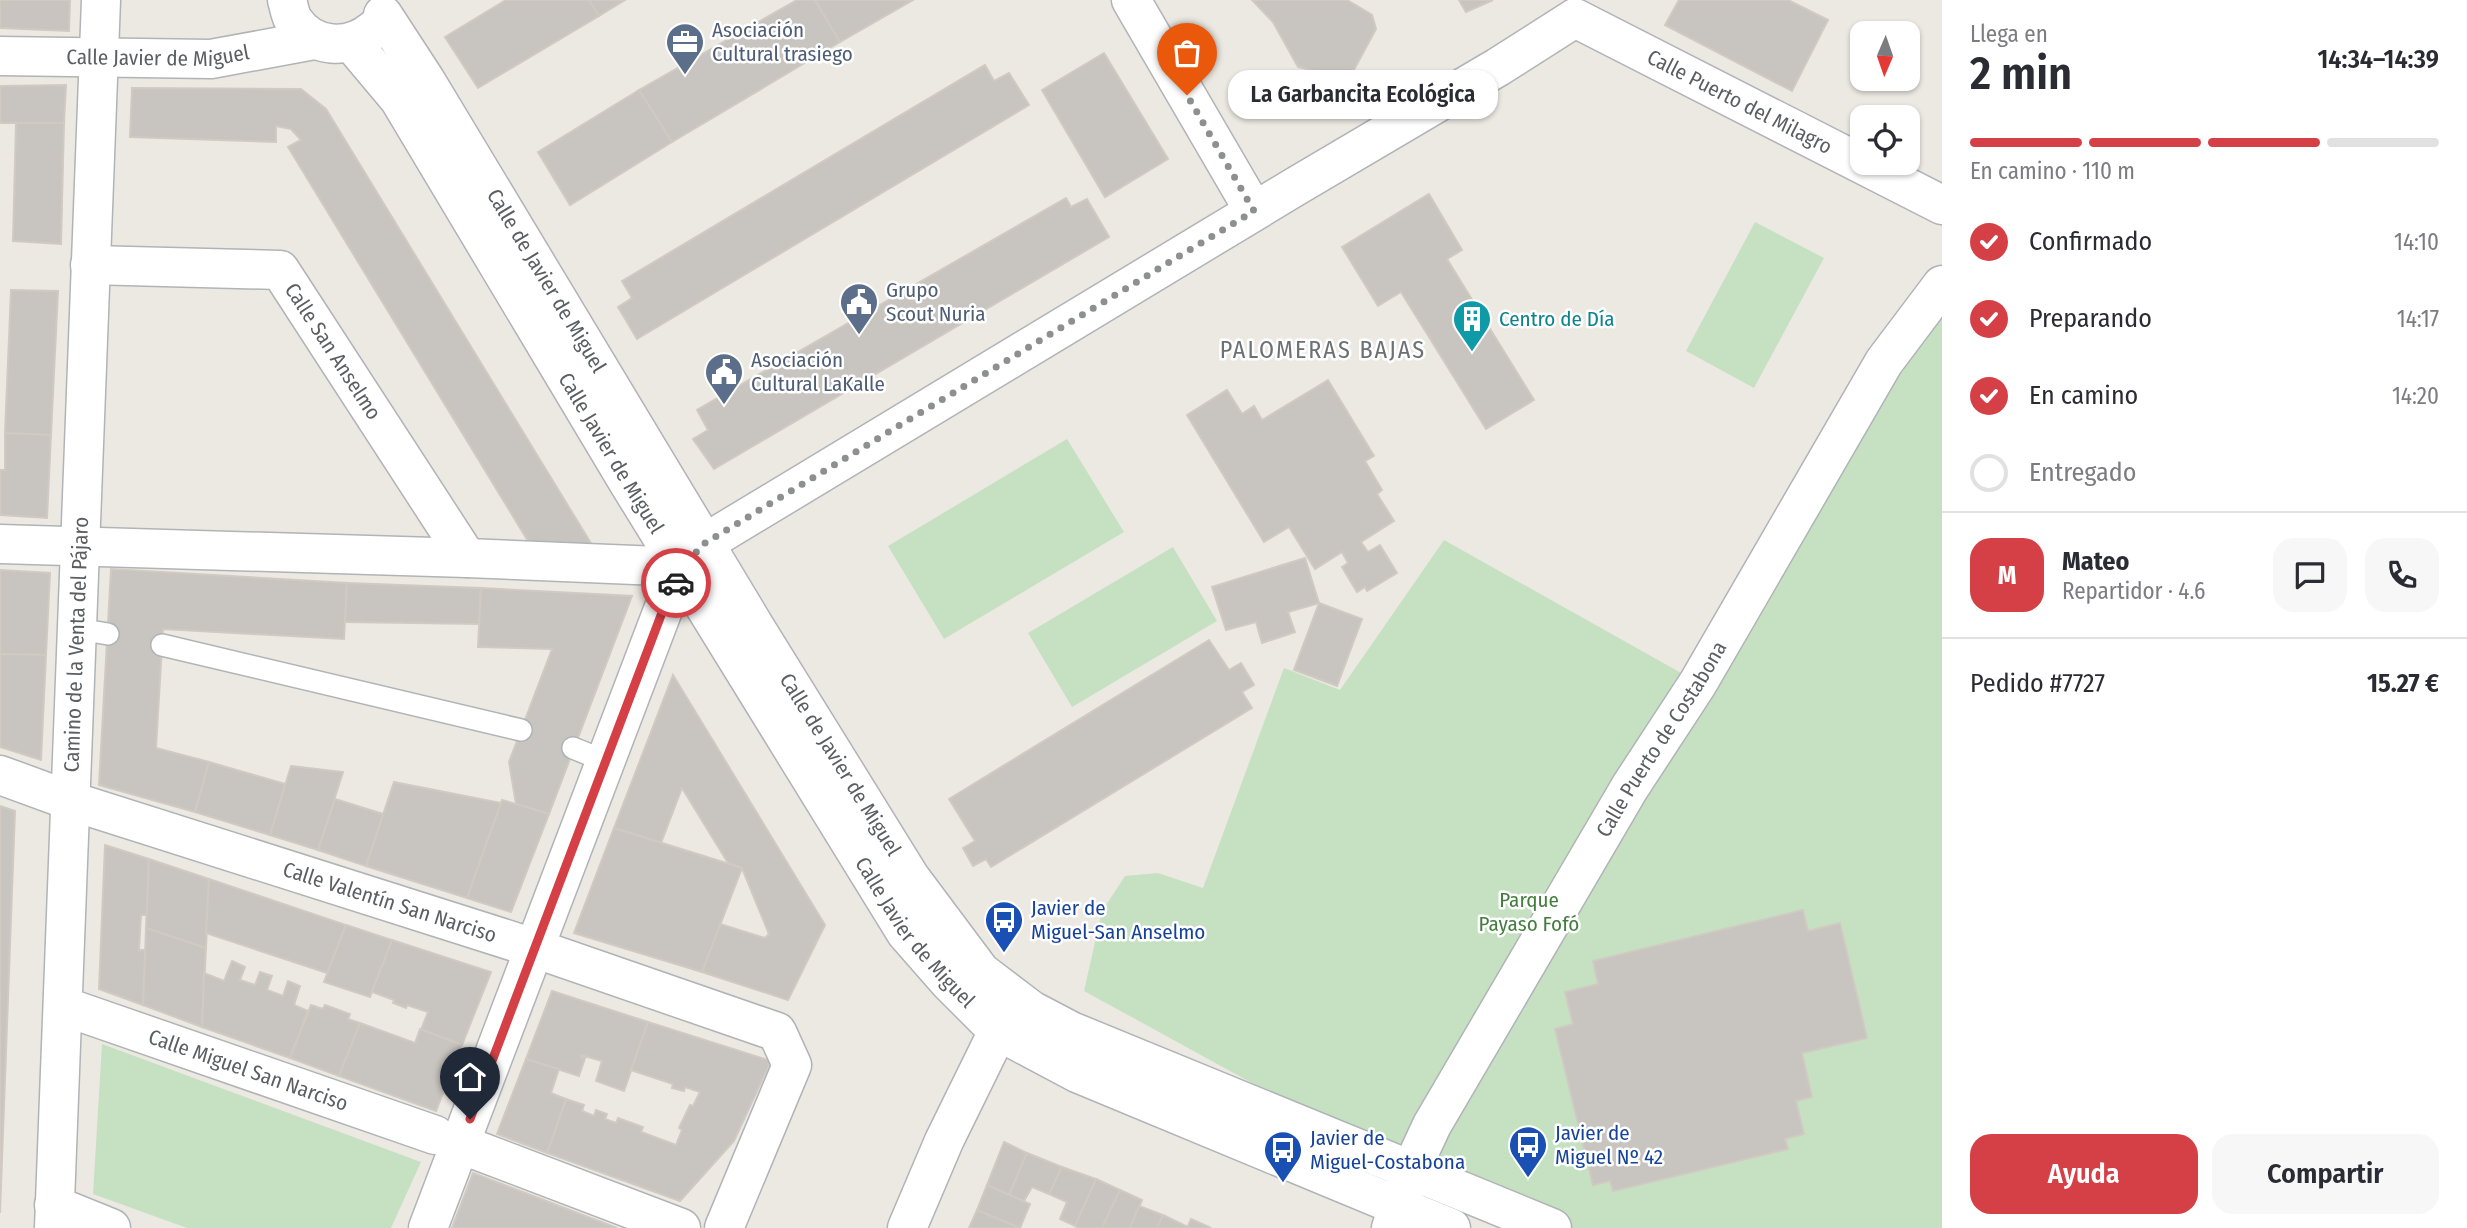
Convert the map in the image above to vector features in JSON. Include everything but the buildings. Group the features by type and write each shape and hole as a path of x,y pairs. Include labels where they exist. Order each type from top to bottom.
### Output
{"street":[{"name":"Camino de la Venta del Pájaro","path":"54,1217 71,801 93,631 81,548 101,0"},
{"path":"287,0 294,22 314,40"},
{"path":"1131,0 1254,211"},
{"path":"352,43 371,32 384,8"},
{"name":"Calle de Javier de Miguel","path":"384,8 694,555 910,877 981,972 1031,1010 1401,1201 1552,1228"},
{"name":"Calle Puerto del Milagro","path":"694,555 1254,211 1498,66 1579,9 1942,205"},
{"name":"Calle Javier de Miguel","path":"0,56 211,59 314,40 331,45 352,43 399,99 628,482 694,555 906,933 949,982 998,1031 1077,1073 1401,1201 1451,1228"},
{"name":"Calle San Anselmo","path":"90,265 280,270 467,558"},
{"name":"Calle Puerto de Costabona","path":"1401,1201 1432,1125 1608,823 1699,683 1884,362 1942,285"},
{"path":"0,544 467,558 694,555"},
{"path":"428,1228 534,948 589,755 694,555"},
{"name":"Calle Valentín San Narciso","path":"0,775 71,801 534,948 777,1032 792,1065 724,1228"},
{"name":"Calle Miguel San Narciso","path":"62,1006 435,1135"},
{"path":"908,1228 944,1140 998,1031"},
{"path":"475,1150 681,1228"},
{"path":"54,1217 111,1228"}],"lane":[{"path":"162,645 521,730"}],"green space":[{"path":"1755,222 1824,258 1754,388 1686,351"},
{"name":"Parque Payaso Fofó","path":"1942,285 1942,1228 1552,1228 1411,1170 1084,991 1102,911 1125,876 1158,873 1203,888 1284,668 1340,690 1444,540 1699,683"},
{"path":"1067,439 1124,532 944,639 888,546"},
{"path":"1173,547 1217,621 1072,707 1028,633"},
{"path":"102,1044 421,1162 391,1228 187,1228 93,1194"}],"way so far":[{"path":"676,583 682,567 705,543 1254,211 1187,95"}],"place":[{"name":"Asociación Cultural trasiego","path":"685,76"},
{"name":"La Garbancita Ecológica","path":"1187,95"},
{"name":"Grupo Scout Nuria","path":"859,336"},
{"name":"Centro de Día","path":"1472,353"},
{"name":"Asociación Cultural LaKalle","path":"724,406"},
{"name":"Javier de Miguel-San Anselmo","path":"1004,954"},
{"name":"Javier de Miguel Nº 42","path":"1528,1179"},
{"name":"Javier de Miguel-Costabona","path":"1283,1184"}],"district":[{"name":"PALOMERAS BAJAS","path":"1323,350"}],"route":[{"path":"470,1119 663,610 676,583"}]}
